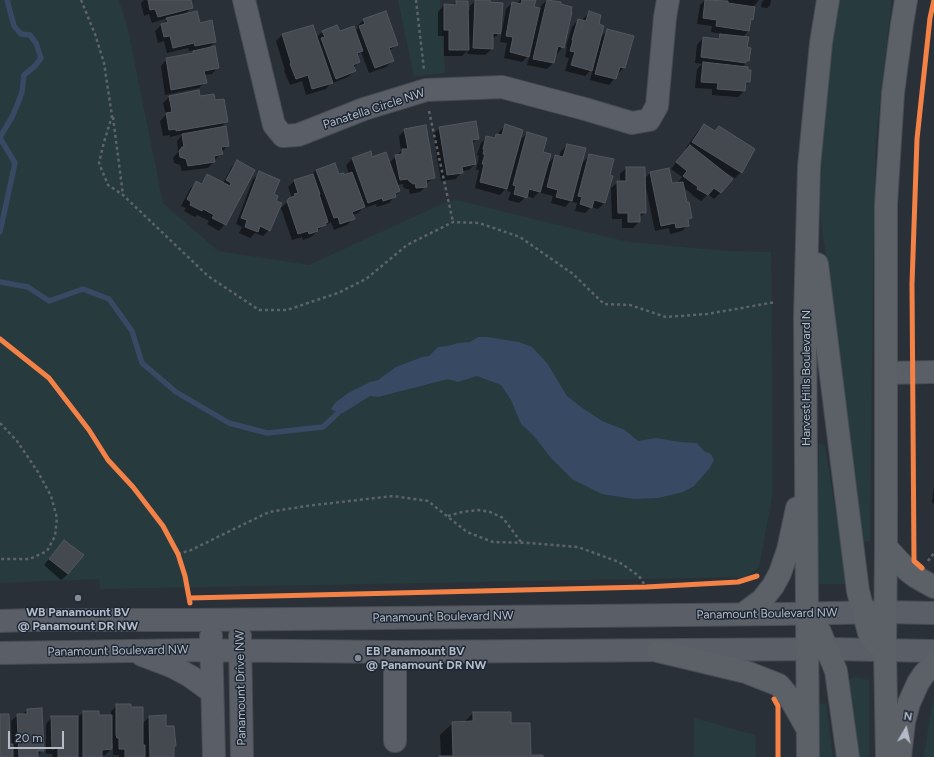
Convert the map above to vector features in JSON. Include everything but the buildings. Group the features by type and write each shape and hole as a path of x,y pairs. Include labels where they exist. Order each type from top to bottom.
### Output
{"main road":[{"name":"Harvest Hills Boulevard N","path":"808,757 808,729 818,650 806,614 805,317 809,167 821,43 828,0"},
{"path":"887,757 885,650 886,204 893,93 906,0"},
{"path":"809,200 858,591 869,633 877,644 885,650"},
{"path":"743,614 762,600 773,586 780,573 788,550 806,463"},
{"path":"886,547 908,571 934,587"},
{"path":"818,650 836,671 848,757"},
{"path":"658,651 746,672 779,684 790,698 808,729"},
{"path":"900,757 904,722 909,703 918,683 924,674 934,664"}],"street":[{"name":"Panatella Circle NW","path":"244,0 274,125 283,136 298,135 364,109 426,90 502,87 632,123 649,120 657,106 665,17 668,0"},
{"path":"886,372 934,372"},
{"name":"Panamount Boulevard NW","path":"0,621 806,614 864,612 934,613"},
{"name":"Panamount Drive NW","path":"239,619 242,757"},
{"path":"210,620 214,757"},
{"name":"Panamount Boulevard NW","path":"0,653 211,650 396,652 818,650 934,651"},
{"path":"130,651 171,666 190,676 212,692"},
{"path":"395,741 396,652"}],"path":[{"path":"81,0 95,34 104,63 123,195"},
{"path":"112,116 99,163 108,185 123,195 208,276 259,310 287,310 338,293 366,279 407,245 453,222 479,223 520,237 573,274 604,304 630,305 666,317 707,314 776,302"},
{"path":"0,423 17,441 38,472 51,496 57,518 55,536 46,551 30,559 0,559"},
{"path":"178,554 197,547 269,512 306,506 393,496 428,501 467,532 493,542 521,542 578,547 619,562 639,576 646,587"},
{"path":"448,516 462,512 479,510 490,512 503,518 521,542"},
{"path":"175,548 180,562"},
{"path":"638,587 653,586"}],"green space":[{"path":"0,0 119,0 129,34 163,203 218,251 309,265 444,203 457,200 628,242 727,251 771,252 773,492 759,567 747,577 100,589 99,579 0,583"},
{"path":"398,0 440,0 445,73 414,77"},
{"path":"836,0 892,0 876,137 870,541 863,542 819,205 830,32"},
{"path":"819,442 825,446 847,584 814,584"},
{"path":"854,677 869,680 869,757 857,757 847,681"},
{"path":"934,691 934,757 924,757"},
{"path":"816,703 826,704 833,757 816,757"},
{"path":"694,718 755,735 756,757 694,757"}],"water":[{"path":"478,337 519,342 532,347 547,363 567,396 602,421 625,430 638,441 656,438 697,443 704,451 711,454 714,460 709,469 694,486 683,492 658,498 634,499 602,494 572,479 551,458 534,436 521,424 511,400 501,385 477,376 458,382 448,379 378,397 370,396 343,413 338,413 331,409 335,403 348,393 370,382 378,380 396,367 422,357 429,356 438,347 470,342"}],"waterway":[{"path":"0,137 12,117 18,103 22,92 24,75 35,66 41,58 36,43 30,35 21,34 14,26 7,0"},
{"path":"0,138 15,163 0,232"},
{"path":"0,282 28,287 49,301 83,289 109,299 132,331 142,363 176,392 229,423 267,433 323,427 338,413"}],"cycle path":[{"path":"922,568 914,561 912,284 917,139 930,18 934,0"},
{"path":"0,339 49,378 89,430 108,460 133,487 163,526 178,554 185,576 190,603"},
{"path":"189,598 646,587 738,582 757,576"},
{"path":"774,699 778,706 778,757"}],"place":[{"name":"WB Panamount BV @ Panamount DR NW","path":"78,598"},
{"name":"EB Panamount BV @ Panamount DR NW","path":"358,658"}]}
